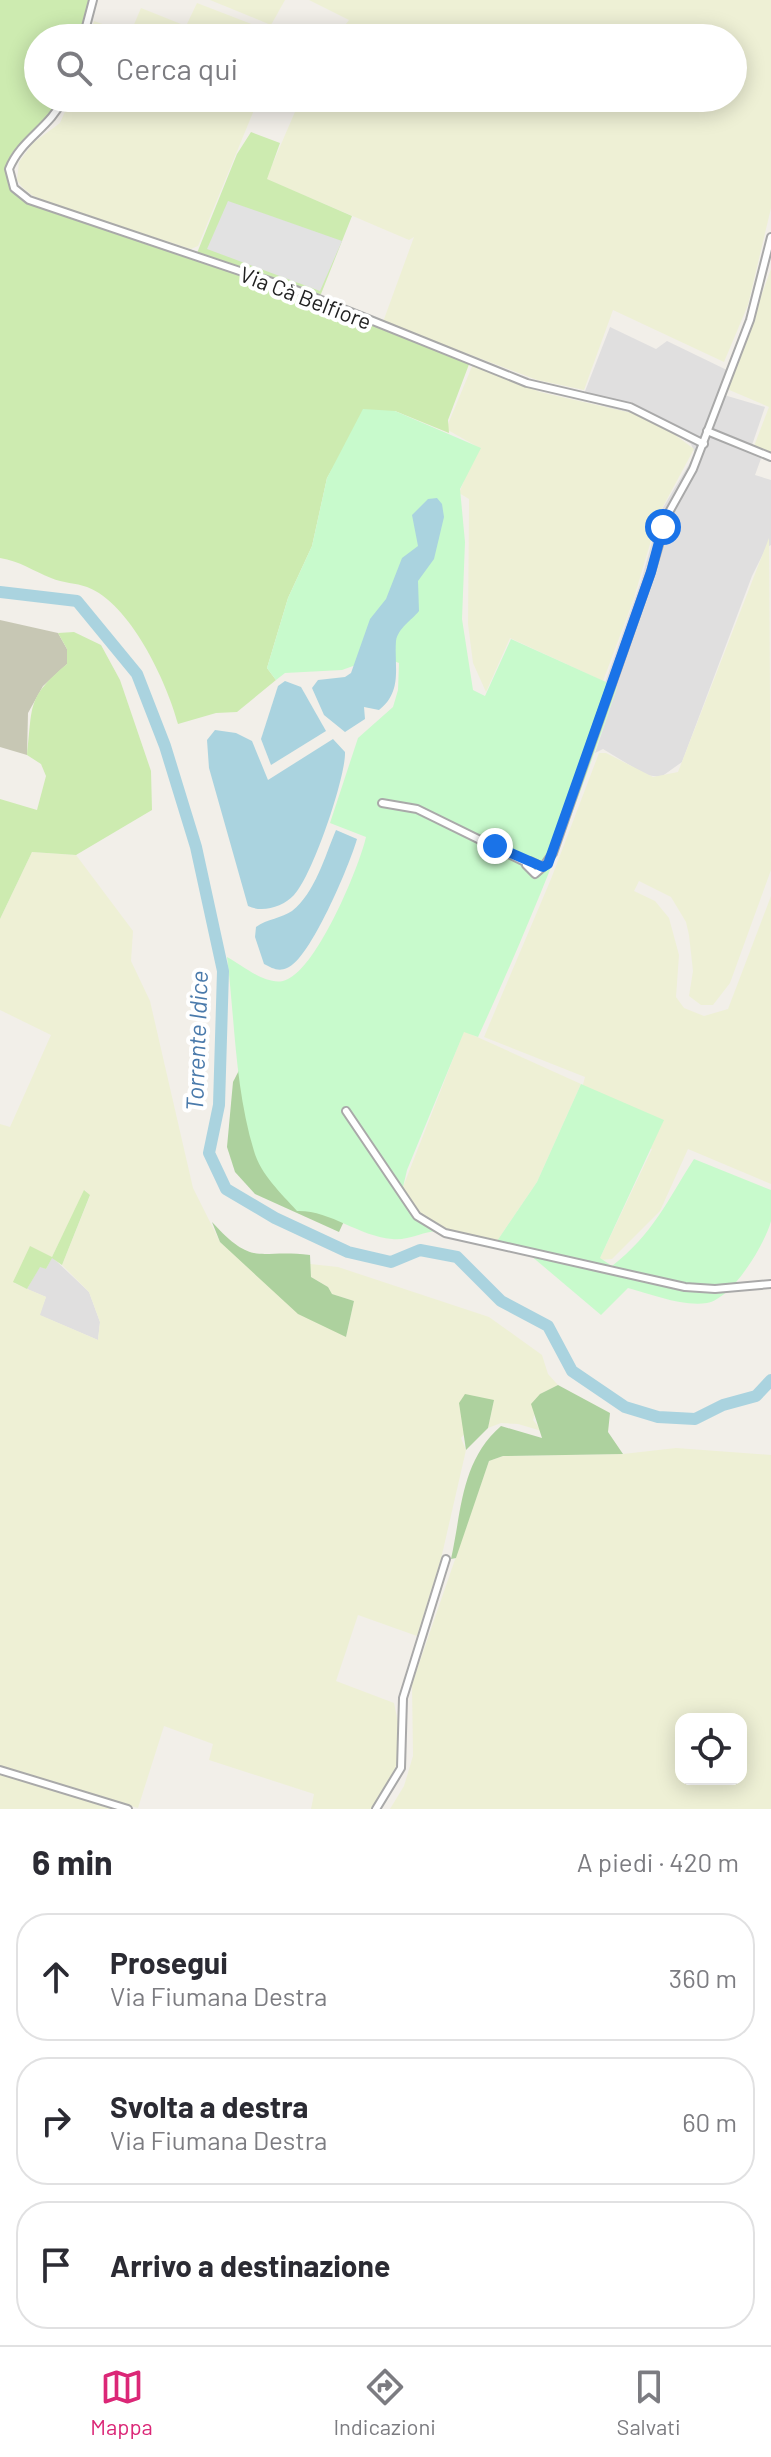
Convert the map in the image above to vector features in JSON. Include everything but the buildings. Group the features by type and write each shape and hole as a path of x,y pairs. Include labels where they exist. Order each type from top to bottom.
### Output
{"street":[{"path":"87,24 93,0"},
{"name":"Via Cà Belfiore","path":"56,112 49,124 21,147 9,169 14,188 29,200 296,290 546,389 630,407 704,444"},
{"path":"382,803 417,809 527,863 543,867 548,864 651,572 668,514 704,444 750,320 771,237"},
{"path":"707,431 771,457"},
{"path":"346,1111 417,1216 445,1233 685,1287 715,1289 771,1284"},
{"path":"376,1809 401,1768 403,1698 446,1559"},
{"path":"0,1770 128,1809"}],"shaded area":[{"path":"210,0 285,0 272,24"},
{"path":"309,0 771,0 771,208 748,305 724,362 613,310 584,390 537,380 383,322 414,237 409,240 266,179 295,112 747,112 747,24 346,24 349,20"},
{"path":"197,3 251,24 187,24"},
{"path":"141,8 181,24 134,24"},
{"path":"65,112 253,112 198,246 191,249 33,196 22,187 17,180 19,162 33,143 60,123"},
{"path":"228,201 342,241 320,291 207,249"},
{"path":"771,269 771,453 754,446 769,407 727,389"},
{"path":"610,327 656,349 667,341 731,372 724,395 765,407 751,448 763,453 755,475 771,480 771,545 766,548 752,576 682,762 661,777 646,775 603,749 595,753 617,687 605,683 641,581 661,511 695,454 691,444 663,426 582,399"},
{"path":"473,364 540,392 632,413 670,431 694,449 659,514 633,601 603,681 510,638 486,692 473,663 468,624 469,499 459,493 478,447 446,429"},
{"path":"769,538 771,870 730,983 713,1005 701,1005 689,996 693,971 689,935 686,922 671,897 639,881 634,891 655,901 669,918 679,955 676,997 684,1008 704,1016 728,1009 771,896 771,1184 688,1149 660,1211 612,1259 599,1260 652,1149 576,1110 585,1077 484,1037 551,879 599,753 606,753 653,777 678,772"},
{"path":"0,620 58,633 67,649 67,664 43,686 28,713 27,755 0,747"},
{"path":"32,852 76,855 133,931 131,961 150,1001 193,1188 220,1242 346,1337 354,1301 332,1294 328,1287 311,1277 310,1264 338,1267 489,1317 542,1355 548,1374 558,1385 540,1394 533,1420 542,1431 501,1423 488,1428 494,1400 461,1438 466,1450 441,1559 417,1636 358,1615 336,1681 394,1703 398,1722 399,1757 390,1783 371,1809 311,1809 314,1794 209,1760 213,1744 164,1726 138,1808 0,1767 0,1124 10,1127 51,1035 0,1010 0,919","holes":["85,1190 90,1196 62,1265 89,1292 100,1322 98,1340 40,1315 46,1297 14,1283 52,1257"]},
{"path":"464,1031 581,1084 537,1182 495,1244 440,1231 418,1211 403,1187"},
{"path":"52,1257 89,1292 100,1322 98,1340 39,1315 46,1297 27,1289 40,1266 46,1269"},
{"path":"676,1448 771,1455 771,1809 390,1809 404,1786 413,1756 412,1684 489,1461 503,1456 623,1454"},
{"path":"0,1774 7,1775 113,1809 0,1809"}],"green space":[{"path":"0,0 92,0 86,24 24,24 24,112 54,112 41,130 17,147 8,161 11,185 23,199 195,258 237,154 251,132 280,143 267,179 352,216 319,299 299,295 375,326 471,359 448,420 449,433 395,411 345,447 327,478 312,546 288,598 267,668 276,680 237,712 216,713 178,724 156,666 118,609 87,587 56,580 0,558"},
{"path":"363,409 395,411 481,448 460,489 465,542 462,619 473,690 485,696 511,639 617,687 569,820 516,951 478,1037 464,1032 407,1170 403,1187 418,1211 440,1231 398,1239 380,1237 321,1215 297,1211 261,1168 243,1104 227,957 269,980 283,981 295,974 308,960 334,918 355,872 366,837 330,823 358,738 393,707 398,690 399,663 381,656 342,670 285,673 276,680 267,668 288,598 312,546 327,478"},
{"path":"74,632 101,645 120,680 151,771 152,810 76,855 32,852 0,919 0,799 37,810 46,776 41,764 27,755 31,714 44,686 67,664 67,649 58,633"},
{"path":"253,1043 369,1167 339,1232 255,1194 235,1172 227,1147 233,1082"},
{"path":"581,1084 664,1120 600,1258 612,1266 649,1229 694,1159 771,1190 771,1221 762,1243 737,1281 717,1299 707,1303 688,1303 628,1288 601,1315 530,1255 495,1244 537,1182"},
{"path":"84,1190 90,1195 62,1265 52,1258 46,1269 40,1267 27,1289 13,1282 30,1246 52,1257"},
{"path":"212,1222 226,1237 248,1251 257,1254 310,1255 311,1277 328,1287 332,1294 354,1301 346,1337 298,1314 220,1242"},
{"path":"558,1385 610,1413 608,1432 623,1454 503,1456 489,1461 456,1558 451,1559 465,1487 478,1455 501,1426 542,1438 531,1404 540,1394"},
{"path":"465,1394 494,1400 488,1428 466,1450 459,1403"}],"water":[{"path":"437,498 442,504 444,517 434,559 418,581 419,611 397,636 396,678 392,695 379,710 364,707 365,719 345,732 324,715 312,688 318,680 345,677 351,673 370,619 386,599 402,558 418,546 412,515 428,499"},
{"path":"285,681 301,687 326,731 271,765 261,739 278,686"},
{"path":"215,730 236,733 252,741 268,780 333,739 345,752 334,803 310,869 294,895 278,906 260,909 248,906 209,768 207,740"},
{"path":"336,830 357,839 338,889 317,930 307,948 287,968 278,970 264,964 255,937 256,927 292,911 300,903 318,874"}],"waterway":[{"name":"Torrente Idice","path":"0,592 77,601 137,674 165,746 196,847 223,971 219,1105 209,1153 226,1189 275,1218 348,1252 391,1262 420,1250 457,1257 501,1301 548,1326 572,1371 625,1407 658,1417 695,1419 723,1405 756,1396 771,1380"}],"route":[{"path":"495,846 527,863 535,862 543,867 548,864 642,599 663,527"}]}
